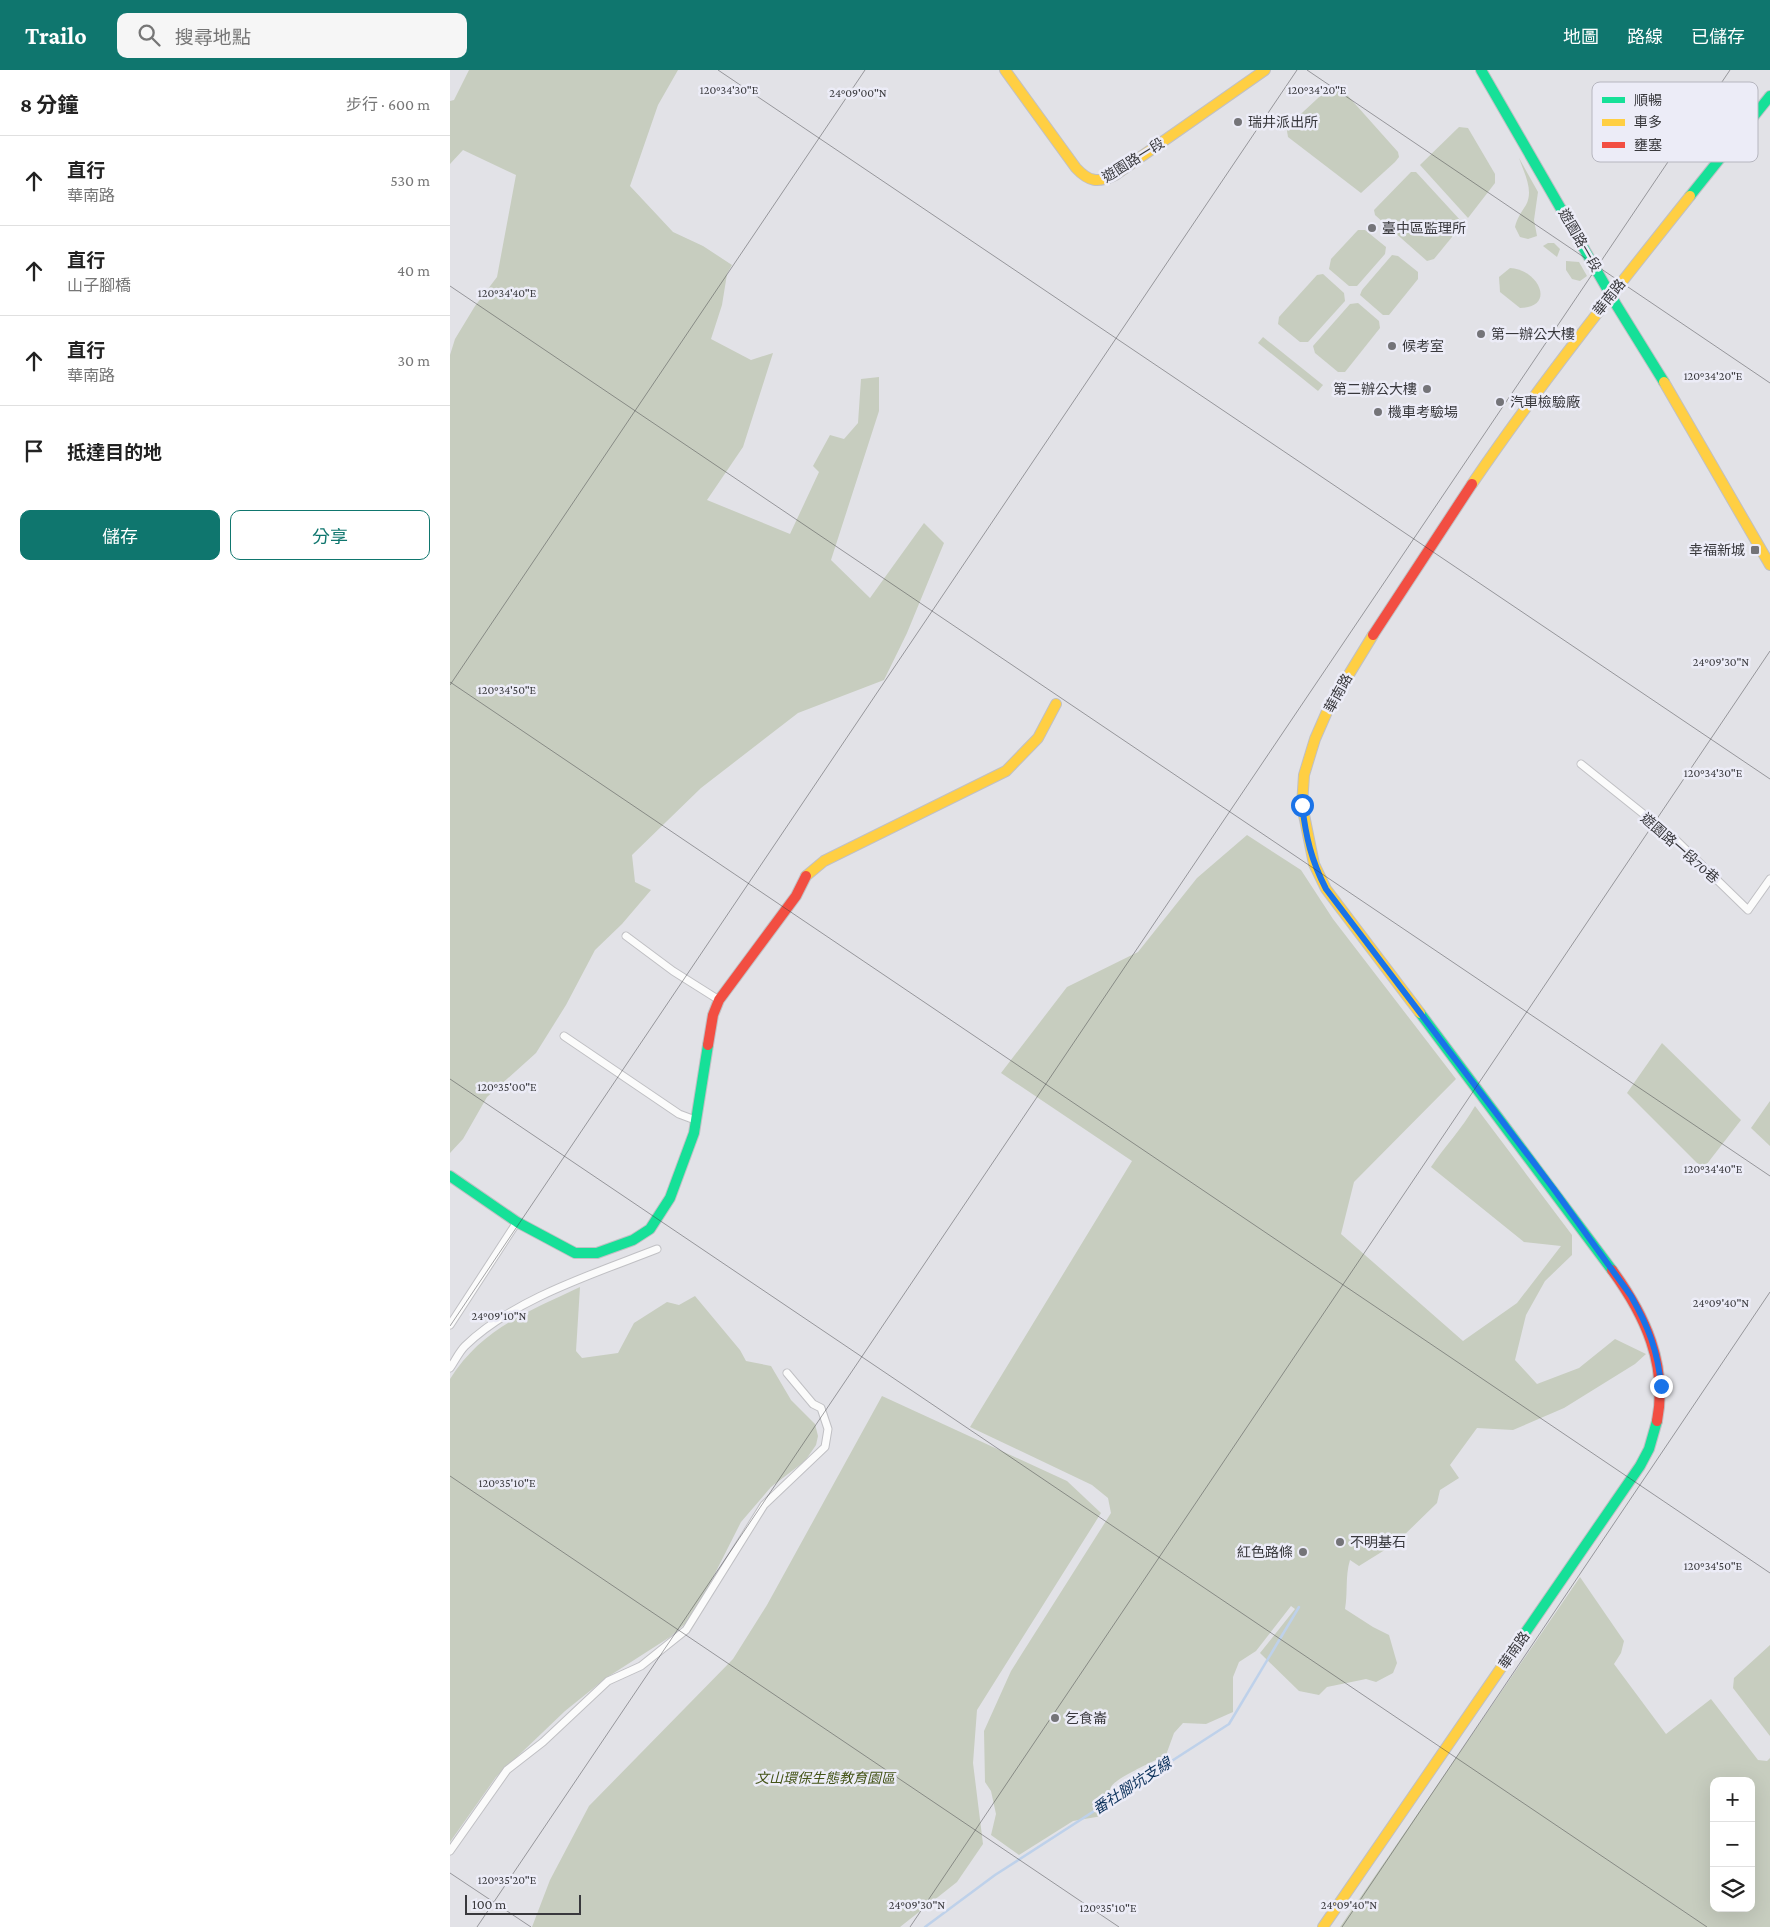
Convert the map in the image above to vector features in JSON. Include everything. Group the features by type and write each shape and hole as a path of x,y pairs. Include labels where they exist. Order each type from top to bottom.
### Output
{"street":[{"name":"遊園路一段","path":"1005,70 1076,168 1086,179 1097,183 1115,175 1266,70"},
{"name":"遊園路一段","path":"1481,70 1693,429 1770,565"},
{"name":"華南路","path":"1758,111 1770,96"},
{"name":"華南路","path":"1323,1927 1606,1517 1648,1451 1658,1419 1661,1386 1658,1357 1641,1314 1631,1296 1553,1188 1326,889 1314,864 1306,838 1302,805 1304,775 1315,739 1329,707 1395,598 1520,413 1717,162"},
{"path":"450,1176 517,1222 575,1252 587,1254 633,1240 650,1229 670,1198 694,1133 713,1015 719,1000 796,896 807,874 824,861 1006,772 1038,738 1056,704"},
{"name":"遊園路一段70巷","path":"1581,764 1676,840 1748,910 1770,879"},
{"path":"626,936 673,971 719,1000"},
{"path":"564,1036 679,1114 695,1120"},
{"path":"450,1325 517,1222"},
{"path":"450,1368 464,1346 512,1310 590,1275 657,1249"},
{"path":"450,1851 501,1776 543,1742 602,1686 620,1674 641,1666 686,1630 764,1505 825,1447 828,1428 821,1408 813,1404 787,1373"}],"green space":[{"path":"469,70 678,70 658,105 630,186 673,232 703,246 732,265 727,274 722,305 711,339 751,360 773,353 743,447 707,500 790,534 819,472 813,466 830,435 844,439 858,423 861,379 879,377 879,411 831,560 870,598 924,523 944,543 907,633 884,680 798,713 701,788 632,855 635,882 651,890 622,924 595,950 566,1005 536,1053 487,1097 463,1139 450,1153 450,355 455,339 475,306 497,277 516,175 463,150 450,164 450,101 454,100"},
{"path":"1331,86 1340,87 1398,152 1399,157 1395,162 1361,193 1288,137 1289,125"},
{"path":"1459,127 1468,128 1495,174 1495,183 1468,218 1420,165"},
{"path":"1519,158 1538,192 1534,220 1537,236 1528,239 1520,237 1515,227 1526,205 1529,193 1529,187"},
{"path":"1411,172 1416,172 1461,221 1461,226 1434,259 1427,261 1375,215 1374,210"},
{"path":"1358,230 1365,230 1386,247 1385,254 1357,286 1349,286 1329,269 1331,259"},
{"path":"1548,243 1554,243 1560,249 1557,257 1543,246"},
{"path":"1392,255 1398,256 1418,272 1418,279 1389,315 1383,315 1360,295 1362,290"},
{"path":"1566,261 1579,262 1587,276 1580,281 1572,279 1566,270"},
{"path":"1510,268 1520,270 1529,275 1539,288 1540,295 1538,301 1531,306 1520,308 1500,292 1499,277"},
{"path":"1323,274 1344,293 1345,301 1308,342 1300,342 1278,324 1279,317 1317,275"},
{"path":"1358,303 1379,321 1380,328 1345,372 1338,372 1315,353 1313,346 1350,304"},
{"path":"1263,337 1323,385 1318,391 1258,343"},
{"path":"1247,835 1301,870 1333,919 1456,1079 1354,1182 1341,1234 1463,1341 1517,1303 1561,1246 1524,1242 1431,1167 1475,1106 1572,1235 1572,1255 1545,1281 1526,1315 1515,1360 1537,1384 1579,1368 1615,1339 1646,1354 1635,1364 1564,1408 1513,1430 1477,1428 1450,1465 1459,1478 1440,1490 1437,1503 1396,1543 1359,1566 1350,1560 1345,1609 1389,1635 1397,1663 1393,1673 1376,1682 1366,1679 1327,1687 1319,1695 1299,1691 1260,1653 1295,1609 1291,1606 1256,1651 1239,1662 1233,1677 1233,1712 1206,1724 1183,1723 1174,1733 1166,1755 1114,1783 1111,1787 1107,1807 1102,1816 1073,1821 1019,1855 991,1835 996,1814 991,1791 985,1782 984,1731 1011,1671 1111,1513 1108,1498 1092,1485 970,1427 1132,1161 1001,1073 1067,987 1138,952 1197,878"},
{"path":"1662,1043 1741,1120 1703,1169 1627,1093"},
{"path":"1770,1101 1770,1146 1751,1128"},
{"path":"580,1287 576,1351 582,1358 618,1353 634,1323 667,1302 679,1305 695,1296 740,1350 746,1361 771,1366 791,1400 815,1424 818,1436 816,1445 805,1461 771,1487 741,1522 700,1603 687,1622 670,1637 606,1678 565,1711 496,1777 450,1842 450,1379 463,1361 491,1334 524,1314"},
{"name":"文山環保生態教育園區","path":"882,1396 1067,1481 1101,1513 977,1710 973,1763 983,1844 957,1882 900,1927 532,1927 550,1880 589,1806 733,1659 767,1605"},
{"path":"1580,1577 1624,1641 1621,1653 1614,1664 1666,1734 1711,1699 1758,1760 1767,1761 1770,1758 1770,1927 1340,1927"},
{"path":"1770,1645 1770,1736 1733,1688 1734,1678"}],"waterway":[{"name":"番社腳坑支線","path":"925,1927 995,1875 1229,1724 1299,1607"}],"traffic: fast":[{"path":"1481,70 1617,306 1664,382"},
{"path":"1758,111 1770,96"},
{"path":"1690,196 1717,162"},
{"path":"1420,1013 1612,1270"},
{"path":"450,1176 517,1222 575,1253 597,1253 633,1240 650,1229 670,1198 694,1133 708,1045"},
{"path":"1503,1665 1640,1466 1649,1449 1657,1421"}],"traffic: slow":[{"path":"1005,70 1076,168 1085,176 1094,180 1115,175 1265,70"},
{"path":"1472,484 1551,374 1690,196"},
{"path":"1664,382 1770,565"},
{"path":"1373,635 1329,707 1315,739 1304,775 1302,805 1314,864 1326,889 1420,1013"},
{"path":"806,876 824,861 1006,771 1038,738 1056,704"},
{"path":"1323,1927 1503,1665"}],"traffic: jam":[{"path":"1373,635 1472,484"},
{"path":"708,1045 713,1015 719,1000 796,896 806,876"},
{"path":"1612,1270 1644,1323 1651,1341 1659,1380 1660,1400 1657,1421"}],"place":[{"name":"瑞井派出所","path":"1238,122"},
{"name":"臺中區監理所","path":"1372,228"},
{"name":"第一辦公大樓","path":"1481,334"},
{"name":"候考室","path":"1392,346"},
{"name":"第二辦公大樓","path":"1427,389"},
{"name":"汽車檢驗廠","path":"1500,402"},
{"name":"機車考驗場","path":"1378,412"},
{"name":"幸福新城","path":"1755,550"},
{"name":"不明基石","path":"1340,1542"},
{"name":"紅色路條","path":"1303,1552"},
{"name":"乞食崙","path":"1055,1718"}],"route":[{"path":"1302,805 1306,838 1314,864 1326,889 1387,972 1553,1188 1631,1296 1641,1314 1658,1357 1661,1386"}]}
